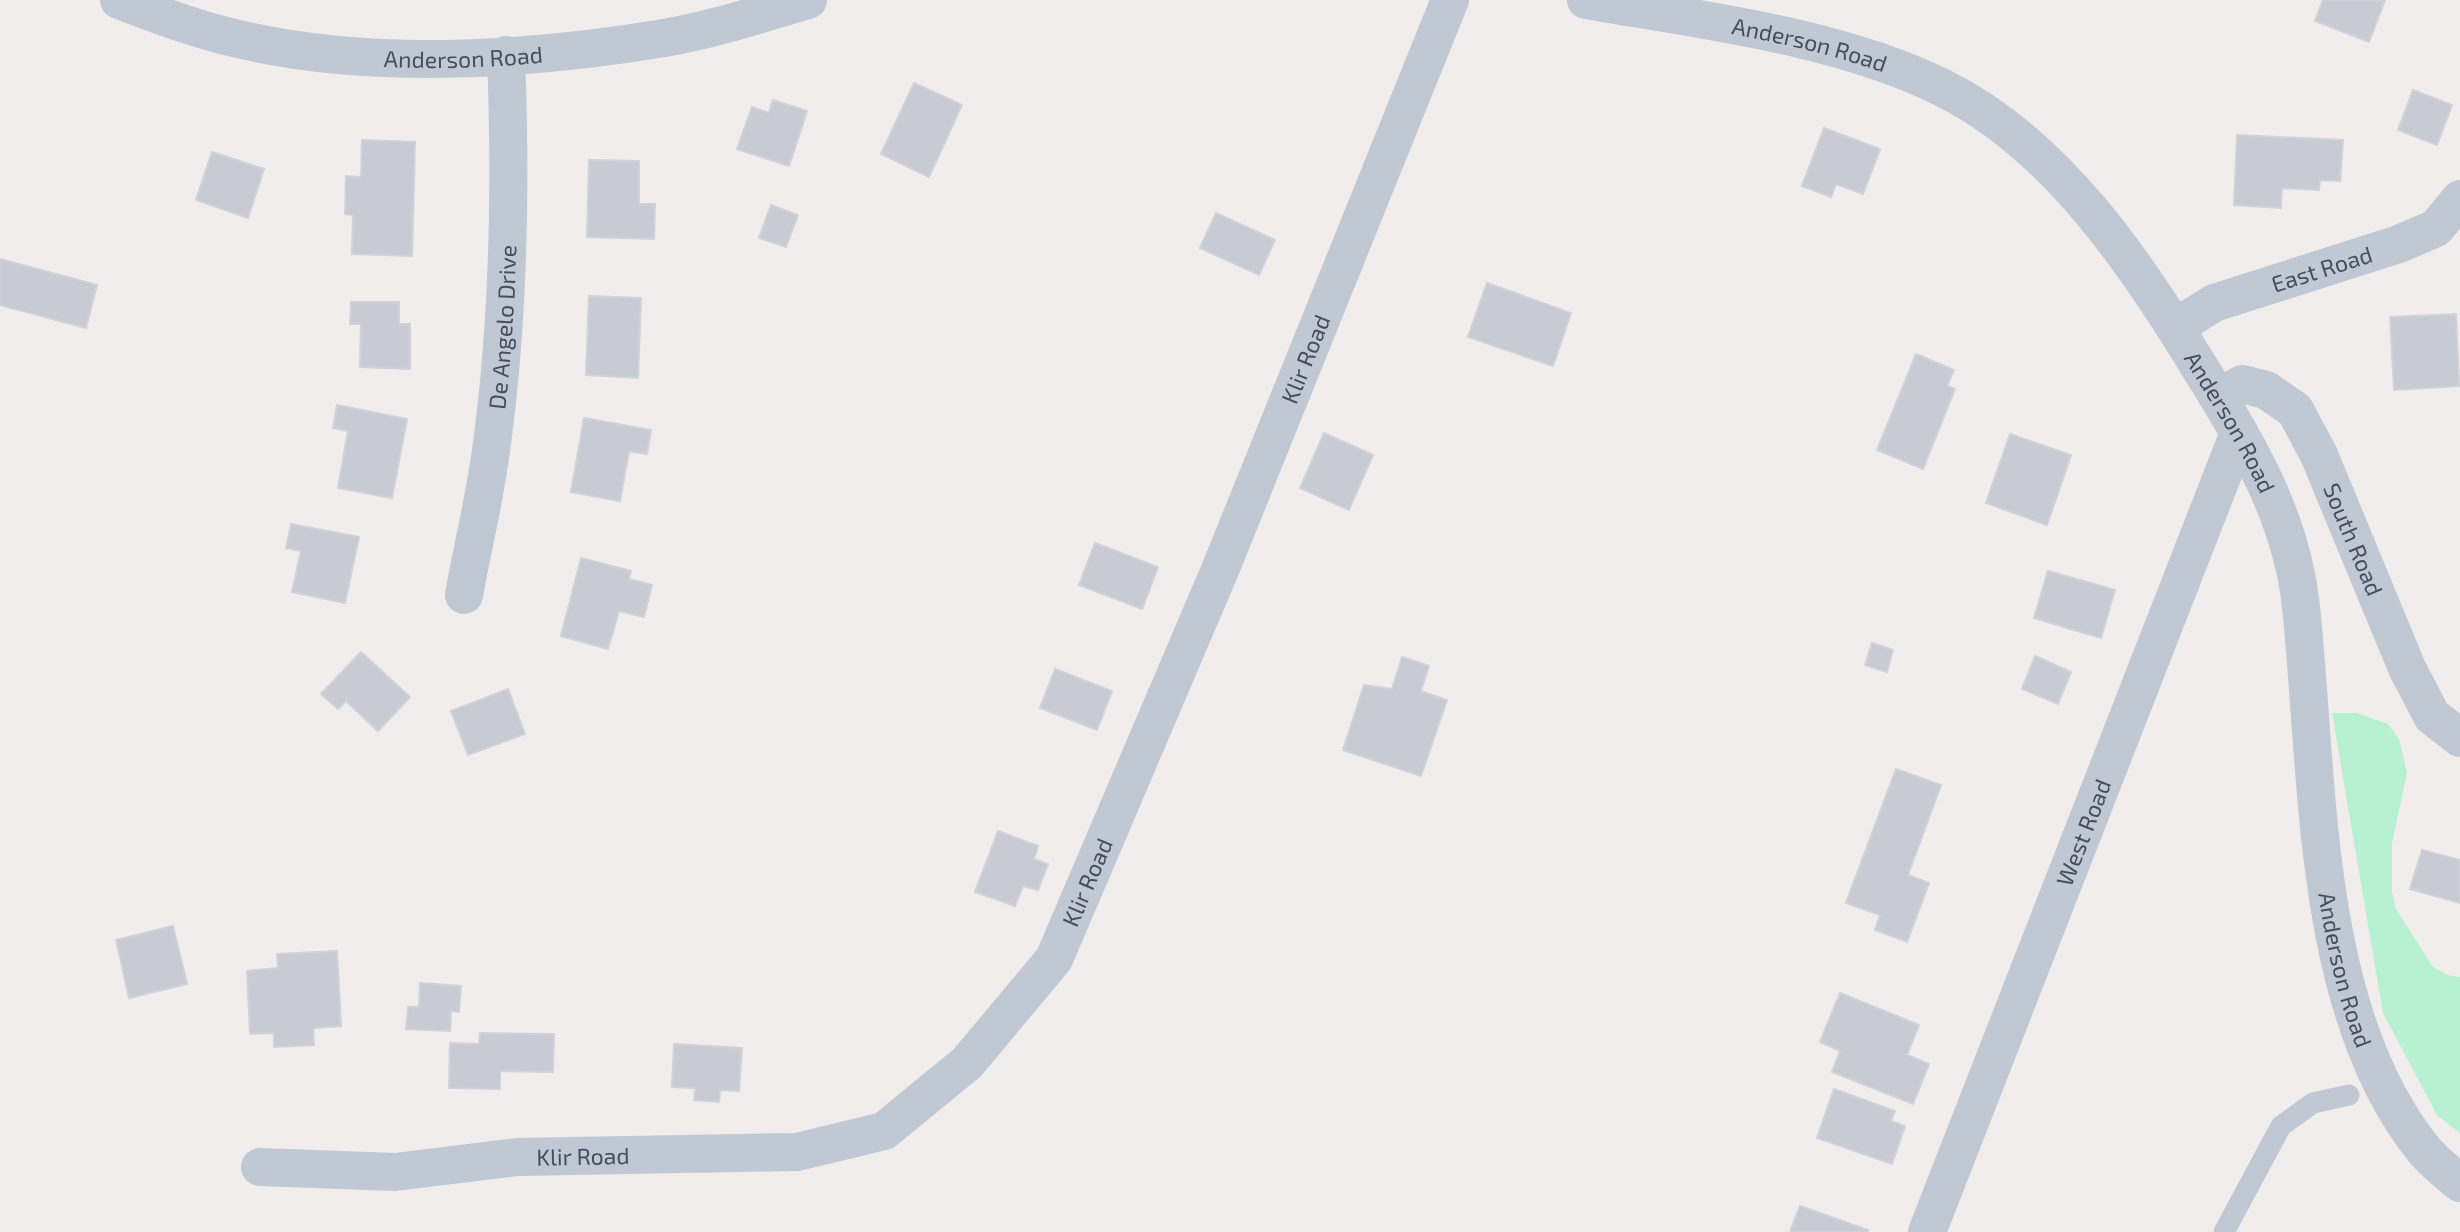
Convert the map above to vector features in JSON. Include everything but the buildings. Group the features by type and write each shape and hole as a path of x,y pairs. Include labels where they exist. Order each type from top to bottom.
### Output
{"street":[{"name":"Anderson Road","path":"119,0 230,37 281,48 389,58 506,55 665,38 808,0"},
{"name":"Klir Road","path":"260,1167 395,1172 518,1157 797,1152 884,1131 967,1063 1054,959 1220,570 1450,0"},
{"name":"Anderson Road","path":"1586,0 1819,45 1888,65 1944,88 1986,114 2070,188 2121,250 2176,327 2270,487 2291,548 2301,603 2322,858 2358,1028 2379,1079 2400,1116 2426,1152 2460,1183"},
{"name":"De Angelo Drive","path":"464,595 492,445 503,324 509,124 506,55"},
{"name":"East Road","path":"2176,327 2214,303 2399,244 2424,233 2435,228 2460,199"},
{"name":"South Road","path":"2219,398 2242,383 2266,390 2295,410 2319,455 2407,667 2432,716 2460,738"},
{"name":"West Road","path":"1927,1232 2239,433"}],"lane":[{"path":"2224,1232 2281,1126 2313,1103 2349,1095"}],"green space":[{"path":"2332,713 2357,713 2388,724 2399,739 2407,773 2392,843 2392,892 2396,909 2433,967 2447,975 2460,977 2460,1133 2437,1115 2383,1013"}]}
